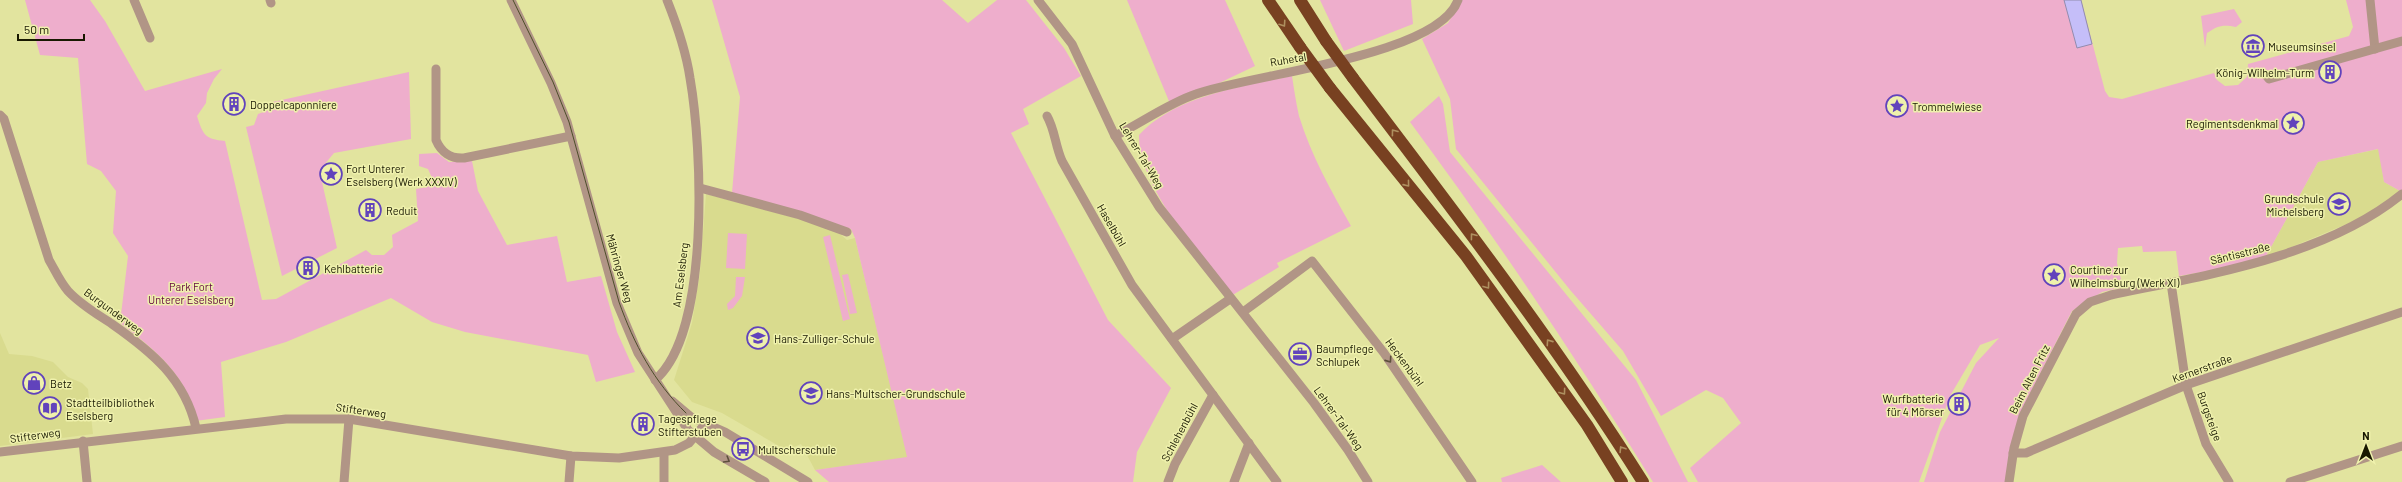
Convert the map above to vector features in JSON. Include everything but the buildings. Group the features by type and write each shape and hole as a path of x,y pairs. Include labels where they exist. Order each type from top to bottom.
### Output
{"highway":[{"path":"1268,0 1330,88 1466,256 1586,425 1622,482"},
{"path":"1300,0 1326,41 1353,78 1476,239 1600,414 1642,482"}],"street":[{"path":"134,0 150,38"},
{"name":"Mähringer Weg","path":"511,0 553,88 571,136 622,317 638,353 668,398 680,421 695,437 714,452 765,482"},
{"name":"Am Eselsberg","path":"655,380 668,368 673,358 690,307 695,271 700,188 696,121 690,77 683,45 667,0"},
{"name":"Lehrer-Tal-Weg","path":"1038,0 1072,44 1115,136 1159,207 1230,299 1243,312 1348,450 1368,482"},
{"name":"Ruhetal","path":"1115,136 1194,94 1228,84 1372,52 1416,37 1445,20 1458,0"},
{"path":"2370,0 2375,49"},
{"path":"2265,74 2269,79 2402,42"},
{"path":"436,69 436,140 438,146 450,156 464,158 571,136"},
{"name":"Burgunderweg","path":"0,115 4,119 49,260 58,277 78,301 143,346 170,373 192,410 196,428"},
{"name":"Haselbühl","path":"1047,116 1054,128 1055,144 1062,161 1132,285 1277,482"},
{"path":"700,188 800,215 847,232"},
{"name":"Säntisstraße","path":"2076,314 2090,302 2111,295 2263,262 2304,247 2362,222 2402,194"},
{"name":"Heckenbühl","path":"1243,312 1312,261 1384,353 1472,482"},
{"name":"Burgsteige","path":"2171,283 2186,385 2206,444 2229,482"},
{"path":"1172,339 1230,299"},
{"name":"Kernerstraße","path":"2013,453 2026,453 2186,385 2402,312"},
{"name":"Beim Alten Fritz","path":"2009,482 2013,453 2023,416 2076,314"},
{"name":"Schlehenbühl","path":"1168,482 1175,464 1213,395"},
{"name":"Mähringer Weg","path":"668,398 691,416 734,437 808,482"},
{"name":"Stifterweg","path":"0,452 83,441 286,419 349,419 571,456 619,458 664,453 685,446 695,437 706,423"},
{"path":"344,482 349,419"},
{"path":"83,441 87,482"},
{"path":"1234,482 1249,443"},
{"path":"2290,482 2402,446"},
{"path":"664,453 664,482"},
{"path":"569,482 571,456"}],"shaded area":[{"path":"2064,0 2081,0 2092,44 2077,48"},
{"name":"Grundschule Michelsberg","path":"2379,149 2384,182 2400,191 2366,216 2265,258 2318,162"},
{"path":"706,194 833,228 847,240 855,238 908,458 815,470 801,444 786,450 722,413 692,402 674,380 692,323 700,273"},
{"path":"0,333 9,354 32,356 53,362 68,377 82,383 88,389 93,434 0,446"}],"green space":[{"name":"Park Fort Unterer Eselsberg","path":"25,0 90,0 105,21 145,91 222,69 214,79 207,93 206,103 197,116 201,128 206,135 213,139 225,141 262,300 276,299 366,250 372,255 384,255 393,247 392,235 418,221 416,189 427,187 433,180 428,169 419,166 419,154 437,153 449,162 472,161 478,191 507,245 557,236 567,282 601,276 617,332 635,372 596,382 588,355 465,332 432,322 391,298 286,342 221,362 225,417 195,421 192,405 178,377 157,353 120,323 128,256 113,233 116,191 101,171 87,164 78,58 40,55"},
{"path":"712,0 942,0 968,23 997,0 1026,0 1064,48 1081,76 1023,109 1029,124 1011,133 1108,320 1171,388 1137,452 1133,482 829,482 815,470 907,457 855,238 851,229 732,193 740,97"},
{"path":"1127,0 1225,0 1255,66 1171,106"},
{"path":"1320,0 1411,0 1413,24 1344,51"},
{"path":"1462,0 2081,0 2105,91 2109,97 2122,99 2214,73 2217,80 2225,86 2238,85 2247,77 2248,64 2349,36 2353,27 2346,0 2402,0 2402,190 2400,191 2384,182 2378,149 2318,162 2265,258 2220,269 2179,276 2176,251 2143,252 2142,246 2118,248 2117,263 2123,287 2102,292 2072,311 2019,415 2006,482 1924,482 1940,432 1976,363 1999,338 1980,345 1950,396 1919,482 1698,482 1690,468 1741,423 1723,398 1706,390 1661,416 1623,351 1571,291 1456,149 1450,99 1422,39 1448,23"},
{"path":"2234,9 2242,22 2236,27 2220,26 2207,33 2205,47 2201,16"},
{"path":"409,72 411,139 334,153 324,165 322,182 337,248 282,276 246,127 254,125 258,114 269,110 268,103"},
{"path":"1292,76 1299,116 1309,145 1351,226 1277,263 1279,267 1231,296 1188,241 1160,198 1141,155 1139,135 1154,122 1171,111 1190,102 1231,89"},
{"path":"1439,96 1443,104 1450,152 1636,380 1688,482 1653,482 1535,299 1474,210 1410,122"},
{"path":"728,233 747,234 745,269 726,268"},
{"path":"830,235 850,319 843,321 823,237"},
{"path":"848,274 857,313 850,314 842,275"},
{"path":"736,277 745,277 742,296 733,308 728,310 727,304 735,296"},
{"path":"1542,465 1561,482 1502,482 1501,478"}],"tram line":[{"path":"513,0 553,82 569,122 619,302 631,333 646,362 664,388 686,413"}],"place":[{"name":"Museumsinsel","path":"2253,46"},
{"name":"König-Wilhelm-Turm","path":"2330,72"},
{"name":"Doppelcaponniere","path":"234,104"},
{"name":"Trommelwiese","path":"1897,106"},
{"name":"Regimentsdenkmal","path":"2293,123"},
{"name":"Fort Unterer Eselsberg (Werk XXXIV)","path":"331,174"},
{"name":"Grundschule Michelsberg","path":"2339,204"},
{"name":"Reduit","path":"370,210"},
{"name":"Kehlbatterie","path":"308,268"},
{"name":"Courtine zur Wilhelmsburg (Werk XI)","path":"2054,275"},
{"name":"Hans-Zulliger-Schule","path":"758,338"},
{"name":"Baumpflege Schlupek","path":"1300,354"},
{"name":"Betz","path":"34,383"},
{"name":"Hans-Multscher-Grundschule","path":"811,393"},
{"name":"Wurfbatterie für 4 Mörser","path":"1959,404"},
{"name":"Stadtteilbibliothek Eselsberg","path":"50,408"},
{"name":"Tagespflege Stifterstuben","path":"643,424"},
{"name":"Multscherschule","path":"743,449"}]}
